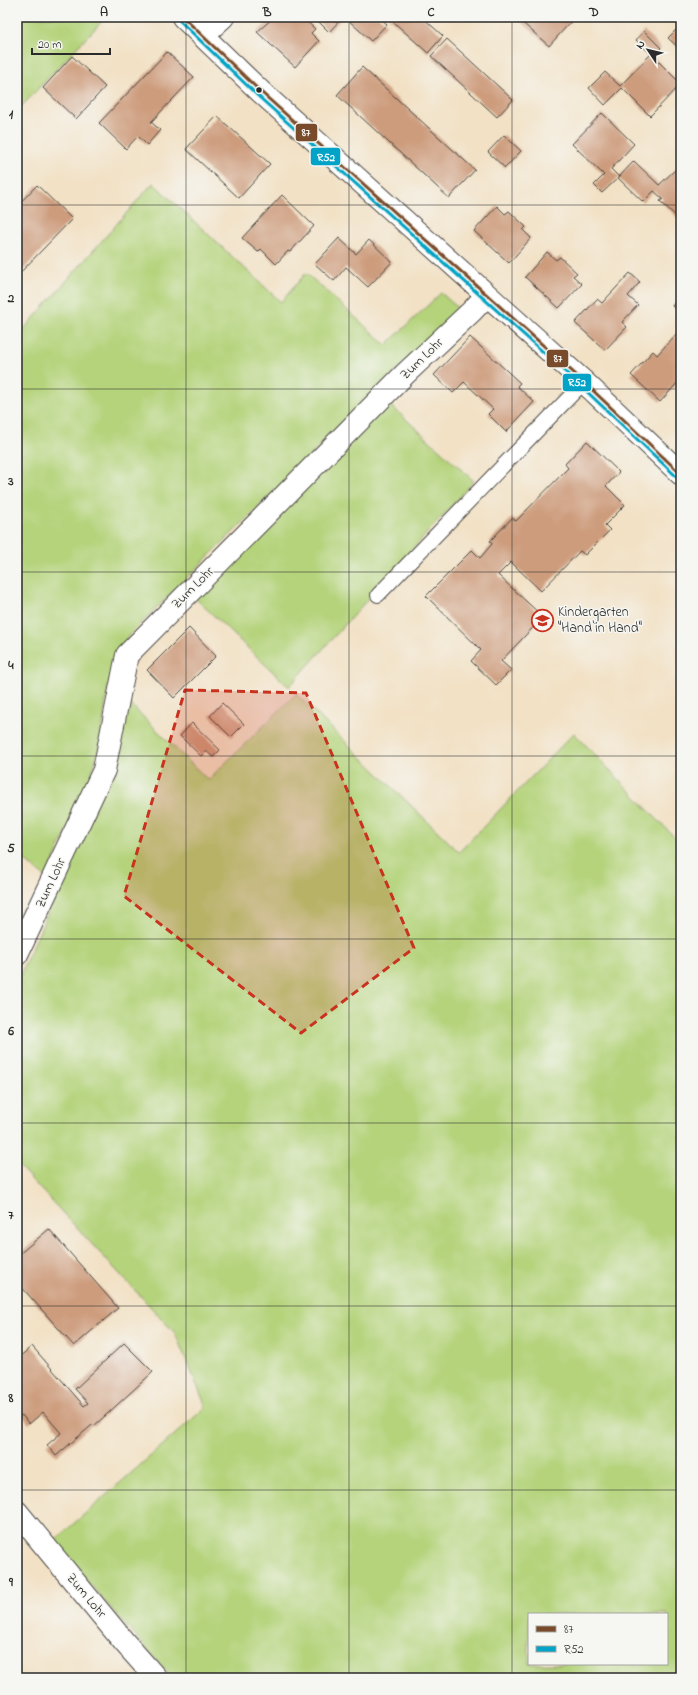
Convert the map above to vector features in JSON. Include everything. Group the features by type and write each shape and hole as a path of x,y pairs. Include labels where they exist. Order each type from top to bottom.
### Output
{"street":[{"path":"183,17 260,92 584,382 681,474"},
{"path":"202,36 223,17"},
{"name":"Zum Lohr","path":"17,954 104,770 127,656 394,385 472,311 486,294"},
{"name":"Zum Lohr","path":"17,1512 125,1643 156,1678"}],"lane":[{"path":"378,595 584,382"}],"highlighted area":[{"path":"185,690 306,693 414,948 301,1033 124,896"}],"green space":[{"path":"17,17 106,17 17,111"},
{"path":"153,183 281,302 306,273 386,345 441,293 459,309 129,635 115,660 107,693 100,746 90,778 46,878 17,854 17,337"},
{"path":"388,403 474,481 289,687 193,596"},
{"path":"296,694 459,852 574,733 681,844 681,1678 172,1678 53,1542 206,1407 175,1333 17,1164 17,982 92,814 126,700 208,780"}],"building":[{"path":"274,17 302,17 315,29 311,33 319,41 295,67 257,32"},
{"path":"314,17 343,17 329,32"},
{"path":"349,17 379,17 387,24 371,41 347,19"},
{"path":"388,17 422,17 443,36 428,53"},
{"path":"516,17 575,17 549,46"},
{"path":"681,25 681,50 668,38"},
{"path":"644,31 661,48 653,56 681,84 650,116 622,88 605,105 589,88 605,72 620,86 651,54 636,40"},
{"path":"447,39 513,100 497,117 431,56"},
{"path":"167,52 194,77 151,122 160,130 147,145 138,136 126,149 99,123"},
{"path":"72,56 105,87 76,119 43,88"},
{"path":"362,67 475,170 449,198 337,95"},
{"path":"602,113 634,144 611,169 619,177 634,161 659,185 676,169 681,174 681,221 660,201 663,199 654,191 643,202 618,178 602,193 594,185 604,175 572,144"},
{"path":"217,116 270,164 239,198 186,149"},
{"path":"504,135 521,151 505,168 488,152"},
{"path":"37,185 72,219 17,276 17,206"},
{"path":"282,195 314,226 290,252 288,251 276,264 261,249 258,252 242,238"},
{"path":"497,206 505,214 509,211 526,227 523,230 531,238 509,263 474,231"},
{"path":"339,238 356,254 369,240 392,262 368,287 346,267 334,281 315,264"},
{"path":"547,252 556,260 560,257 577,273 573,276 582,284 559,308 525,277"},
{"path":"630,273 640,282 628,296 638,305 622,322 627,327 605,350 575,323 597,299 602,303"},
{"path":"681,295 681,314 672,306"},
{"path":"681,329 681,371 678,374 681,379 660,402 631,375 653,351 657,355"},
{"path":"470,337 520,383 517,386 534,402 506,432 488,414 493,409 464,382 453,393 434,375"},
{"path":"587,441 619,472 606,486 625,505 605,525 610,530 585,555 580,551 541,591 511,562 498,575 543,617 501,661 511,670 496,685 471,661 481,650 426,596 472,550 480,558 492,544 490,541 512,518 516,521 568,468 565,464"},
{"path":"189,628 216,656 174,698 147,670"},
{"path":"222,703 244,724 231,737 210,716"},
{"path":"192,723 220,750 213,757 206,751 201,756 180,736"},
{"path":"49,1229 118,1308 74,1346 17,1282 17,1256"},
{"path":"124,1343 153,1372 94,1426 92,1425 56,1456 47,1445 61,1433 43,1412 29,1424 22,1415 17,1418 17,1359 32,1346 84,1406 88,1403 75,1389"}],"transit line":[{"name":"87","path":"183,17 261,92 584,382 681,474"},
{"name":"R52","path":"180,21 258,96 581,386 678,478"}],"place":[{"name":"Kindergarten \"Hand in Hand\"","path":"542,620"}]}
